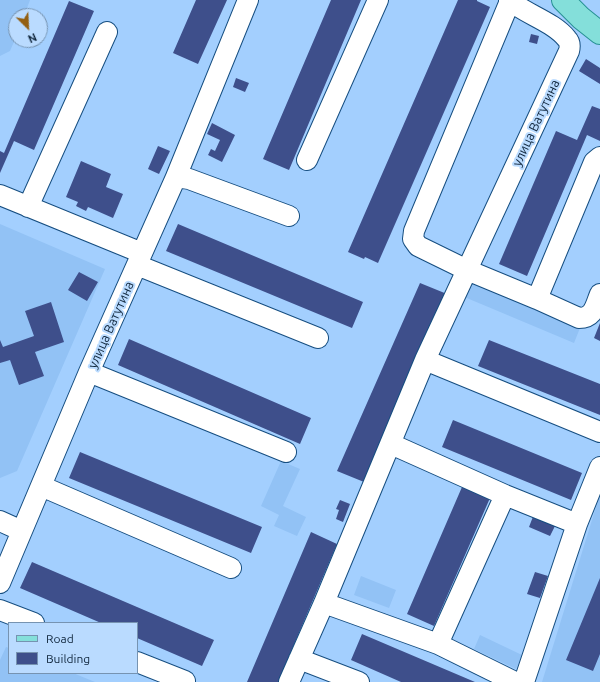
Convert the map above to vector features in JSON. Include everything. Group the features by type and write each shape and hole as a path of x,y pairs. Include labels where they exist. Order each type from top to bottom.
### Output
{"main road":[{"path":"563,0 581,18 600,33"}],"street":[{"name":"улица Ватутина","path":"0,583 89,372 176,177 248,0"},
{"path":"307,160 378,0"},
{"name":"улица Ватутина","path":"289,682 324,603 425,360 570,48 567,39 555,29 509,1"},
{"path":"509,1 414,231 413,240 418,246 468,270 579,318 586,318 592,313 600,294"},
{"path":"28,207 107,32"},
{"path":"537,299 594,162 600,157"},
{"path":"176,177 189,179 289,216"},
{"path":"0,195 318,338"},
{"path":"425,360 600,432"},
{"path":"89,372 286,452"},
{"path":"391,444 505,495 577,524"},
{"path":"524,682 577,524 600,467"},
{"path":"41,486 231,568"},
{"path":"438,644 505,495"},
{"path":"0,521 22,531"},
{"path":"324,603 438,644 515,682"},
{"path":"0,610 31,622"},
{"path":"299,659 359,682"},
{"path":"138,662 184,680"}],"shaded area":[{"path":"0,0 30,0 27,8 8,8 8,48 11,48 10,51 0,56"},
{"path":"0,224 105,269 17,471 0,478"},
{"path":"469,281 580,328 574,343 462,296"},
{"path":"281,461 300,469 283,506 306,517 297,536 274,526 279,515 261,506"},
{"path":"600,494 600,682 542,682"},
{"path":"361,576 396,590 389,608 354,595"},
{"path":"480,635 522,655 516,669 474,649"},
{"path":"6,647 8,648 8,674 75,674 95,682 0,682 0,660"}],"building":[{"path":"196,0 227,0 198,64 173,53"},
{"path":"331,0 361,0 289,170 263,159"},
{"path":"458,0 477,0 490,7 378,263 365,257 364,259 348,252"},
{"path":"69,1 94,11 34,150 14,141 0,173 0,151 4,153"},
{"path":"531,34 539,36 537,44 529,42"},
{"path":"586,59 600,68 600,84 579,71"},
{"path":"236,78 249,83 245,92 233,87"},
{"path":"592,106 600,109 600,141 587,135 527,276 499,264 556,131 577,140"},
{"path":"212,123 235,135 222,162 208,155 211,149 215,151 220,140 207,134"},
{"path":"158,146 170,151 159,174 148,169"},
{"path":"81,161 111,174 106,187 123,194 113,218 88,207 86,211 76,206 78,202 66,197"},
{"path":"178,224 363,302 352,328 166,251"},
{"path":"79,272 98,282 87,301 68,290"},
{"path":"420,283 447,294 364,482 337,471"},
{"path":"51,302 64,342 35,352 44,376 19,385 10,360 0,363 0,340 3,347 34,336 25,311"},
{"path":"600,323 600,341 594,338"},
{"path":"129,339 311,418 300,444 118,365"},
{"path":"489,340 600,384 600,415 478,366"},
{"path":"453,420 582,473 571,500 442,447"},
{"path":"80,452 262,527 251,553 69,478"},
{"path":"462,487 490,498 434,626 407,614"},
{"path":"340,500 350,504 343,522 336,519 339,510 336,509"},
{"path":"534,514 556,524 550,536 529,527"},
{"path":"311,532 337,544 278,682 247,682"},
{"path":"32,562 214,640 202,666 138,638 138,622 99,622 20,588"},
{"path":"535,572 548,576 540,598 527,594"},
{"path":"600,578 600,654 593,671 566,660"},
{"path":"362,634 475,682 401,682 351,660"}]}
